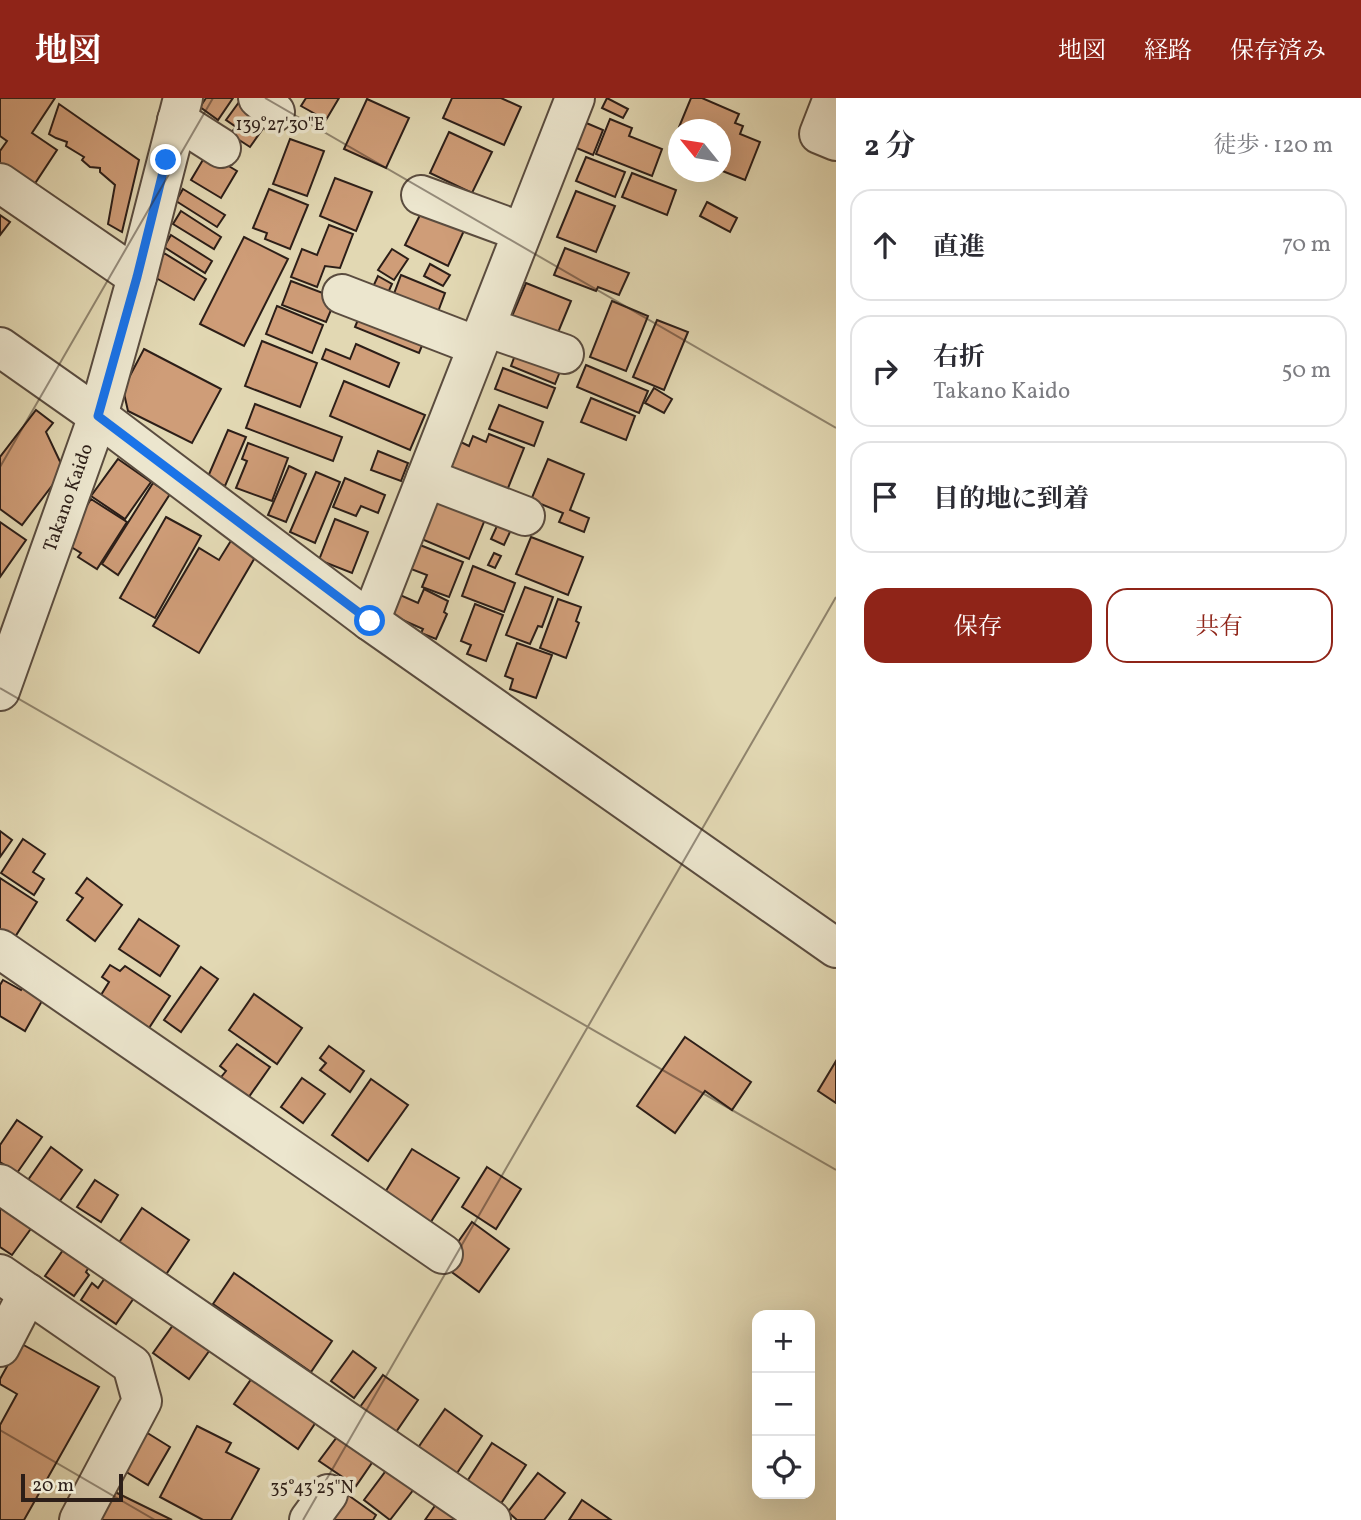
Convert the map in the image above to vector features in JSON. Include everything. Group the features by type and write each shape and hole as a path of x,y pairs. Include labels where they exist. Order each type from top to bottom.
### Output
{"street":[{"path":"370,621 575,98"},
{"path":"834,98 819,134 836,141"},
{"path":"180,109 220,148"},
{"name":"Takano Kaido","path":"1,687 98,416 180,109"},
{"path":"0,183 137,277"},
{"path":"421,195 522,232"},
{"path":"342,294 482,336 564,354"},
{"path":"0,347 98,416 370,621 836,948"},
{"path":"426,478 525,516"},
{"path":"0,948 443,1254"},
{"path":"0,1184 491,1520"},
{"path":"0,1347 14,1284 132,1365 142,1401 79,1520"}],"building":[{"path":"0,98 55,98 32,133 57,150 30,191 0,170 0,151 7,141 0,136"},
{"path":"206,98 233,98 218,120 200,107"},
{"path":"242,98 274,113 250,147 230,134 236,127 226,120"},
{"path":"306,98 339,98 326,120 301,106"},
{"path":"452,98 501,98 521,107 504,145 443,118"},
{"path":"607,98 628,109 623,118 602,108"},
{"path":"691,98 702,98 739,114 735,123 743,126 740,134 760,142 745,180 731,174 731,119 682,119"},
{"path":"367,99 409,118 386,168 344,149"},
{"path":"59,104 139,160 122,232 108,224 115,185 100,172 100,168 90,167 82,160 84,157 66,146 67,142 49,134"},
{"path":"610,119 632,128 629,136 662,149 652,176 596,154"},
{"path":"584,122 603,130 593,155 574,147"},
{"path":"449,132 492,152 472,193 430,173"},
{"path":"290,139 324,151 307,196 273,184"},
{"path":"207,153 237,171 221,198 191,180"},
{"path":"586,157 625,172 615,197 576,181"},
{"path":"632,173 676,190 667,215 622,197"},
{"path":"335,178 372,192 356,231 320,216"},
{"path":"183,189 225,215 217,227 176,201"},
{"path":"269,189 308,205 290,249 265,239 267,233 253,228"},
{"path":"576,191 615,206 596,252 557,237"},
{"path":"707,202 737,218 730,232 700,216"},
{"path":"425,205 467,224 448,266 405,245"},
{"path":"181,211 221,237 214,249 173,224"},
{"path":"0,215 10,222 0,235"},
{"path":"329,225 353,234 340,268 325,266 317,287 291,277 302,249 317,255"},
{"path":"171,235 212,261 205,273 164,247"},
{"path":"244,237 288,259 244,346 200,324"},
{"path":"565,248 629,273 619,295 598,287 596,291 554,275"},
{"path":"392,249 408,259 394,280 378,270"},
{"path":"164,253 206,279 194,300 151,275"},
{"path":"430,264 450,275 443,286 424,276"},
{"path":"401,275 445,293 436,317 392,299"},
{"path":"378,276 392,284 386,297 372,289"},
{"path":"291,281 336,298 326,322 282,305"},
{"path":"526,283 571,301 552,347 507,328"},
{"path":"612,301 648,316 626,371 590,357"},
{"path":"364,305 428,331 419,353 355,327"},
{"path":"277,306 323,325 312,353 266,334"},
{"path":"657,320 688,332 664,390 633,377"},
{"path":"262,341 317,363 300,407 245,386"},
{"path":"520,342 565,359 555,384 511,366"},
{"path":"356,344 399,363 389,387 322,359 326,349 350,359"},
{"path":"144,349 221,389 192,443 128,411 123,389"},
{"path":"586,365 648,391 639,413 577,387"},
{"path":"503,368 555,388 547,408 495,389"},
{"path":"344,381 425,415 410,450 330,416"},
{"path":"654,388 672,399 664,413 645,403"},
{"path":"591,398 635,416 626,440 581,422"},
{"path":"255,404 342,437 333,461 246,428"},
{"path":"499,405 543,422 534,446 489,429"},
{"path":"36,410 53,423 46,432 64,470 22,525 0,509 0,457"},
{"path":"228,430 246,437 225,486 207,479"},
{"path":"489,434 524,448 506,493 449,470 461,442 469,446 473,436 486,442"},
{"path":"248,443 288,458 272,501 236,488 247,461 242,459"},
{"path":"378,451 408,463 401,481 371,470"},
{"path":"118,459 151,482 125,519 91,496"},
{"path":"548,459 584,474 570,510 589,518 584,532 559,522 563,513 531,500"},
{"path":"289,466 306,474 286,522 268,515"},
{"path":"316,472 340,482 315,543 290,532"},
{"path":"345,478 385,495 378,513 361,506 356,516 333,507"},
{"path":"153,483 170,494 118,575 102,564"},
{"path":"431,488 488,512 469,559 412,535"},
{"path":"91,499 127,522 97,569 78,557 81,553 68,545 72,529"},
{"path":"502,515 515,521 504,545 491,539"},
{"path":"166,517 201,536 155,618 120,598"},
{"path":"335,519 368,532 352,573 319,560"},
{"path":"0,522 26,540 0,577"},
{"path":"531,537 583,557 568,595 516,574"},
{"path":"232,539 257,554 199,653 153,626 199,548 219,560"},
{"path":"420,545 463,562 449,597 422,587 427,575 411,569"},
{"path":"494,553 501,556 495,568 488,565"},
{"path":"473,566 515,583 504,612 462,596"},
{"path":"525,587 553,597 542,627 538,626 530,644 506,635"},
{"path":"424,589 448,601 444,612 447,614 436,639 421,633 423,629 389,614 398,594 418,603"},
{"path":"558,599 581,607 576,621 579,623 566,658 540,648"},
{"path":"475,604 503,615 486,661 467,654 471,645 461,641"},
{"path":"517,643 552,655 536,698 510,689 513,679 505,676"},
{"path":"0,831 12,840 0,857"},
{"path":"23,839 45,854 33,872 44,879 34,895 1,873"},
{"path":"0,878 37,902 10,945 0,938"},
{"path":"87,878 122,905 95,941 67,920 83,898 76,893"},
{"path":"139,919 179,946 160,976 119,949"},
{"path":"110,965 120,971 125,966 170,996 149,1028 101,995 109,982 102,977"},
{"path":"201,967 218,979 181,1032 164,1020"},
{"path":"3,980 21,990 27,980 47,992 25,1031 0,1016 0,985"},
{"path":"254,994 302,1028 277,1064 229,1030"},
{"path":"685,1037 751,1082 732,1110 705,1091 675,1133 637,1106"},
{"path":"237,1044 270,1067 246,1101 218,1081 226,1071 220,1066"},
{"path":"329,1046 364,1071 350,1092 320,1070 326,1063 320,1058"},
{"path":"836,1061 836,1103 818,1091"},
{"path":"302,1078 325,1094 303,1123 281,1107"},
{"path":"371,1079 408,1105 368,1161 332,1135"},
{"path":"17,1120 42,1137 17,1173 0,1162 0,1145"},
{"path":"51,1147 82,1170 59,1202 28,1180"},
{"path":"412,1149 459,1178 425,1231 379,1202"},
{"path":"487,1167 521,1189 496,1229 462,1207"},
{"path":"95,1180 118,1195 101,1222 77,1207"},
{"path":"0,1198 35,1223 12,1255 0,1247"},
{"path":"142,1208 189,1240 165,1276 118,1244"},
{"path":"472,1222 509,1249 479,1292 442,1265"},
{"path":"70,1240 95,1257 86,1272 89,1275 74,1296 45,1276"},
{"path":"234,1273 332,1341 311,1372 213,1304"},
{"path":"107,1275 136,1295 116,1324 81,1300 92,1283 98,1288"},
{"path":"176,1321 212,1347 189,1379 153,1353"},
{"path":"20,1343 99,1387 24,1520 0,1520 0,1425 17,1394 0,1384 0,1379"},
{"path":"353,1351 376,1368 354,1398 331,1381"},
{"path":"383,1375 418,1400 396,1432 360,1407"},
{"path":"252,1378 316,1422 298,1449 234,1404"},
{"path":"445,1409 482,1436 453,1479 415,1452"},
{"path":"197,1426 231,1443 226,1452 259,1469 231,1520 203,1520 160,1497"},
{"path":"141,1429 170,1447 148,1485 118,1467"},
{"path":"343,1429 378,1454 356,1486 319,1461"},
{"path":"492,1443 526,1465 500,1505 466,1483"},
{"path":"394,1460 421,1480 390,1520 364,1500"},
{"path":"538,1473 565,1493 544,1520 517,1520 508,1512"},
{"path":"113,1491 172,1520 99,1520"},
{"path":"348,1495 376,1515 373,1520 330,1520"},
{"path":"441,1497 476,1520 425,1520"},
{"path":"582,1500 611,1520 569,1520"}],"route":[{"path":"166,160 98,416 370,621"}]}
